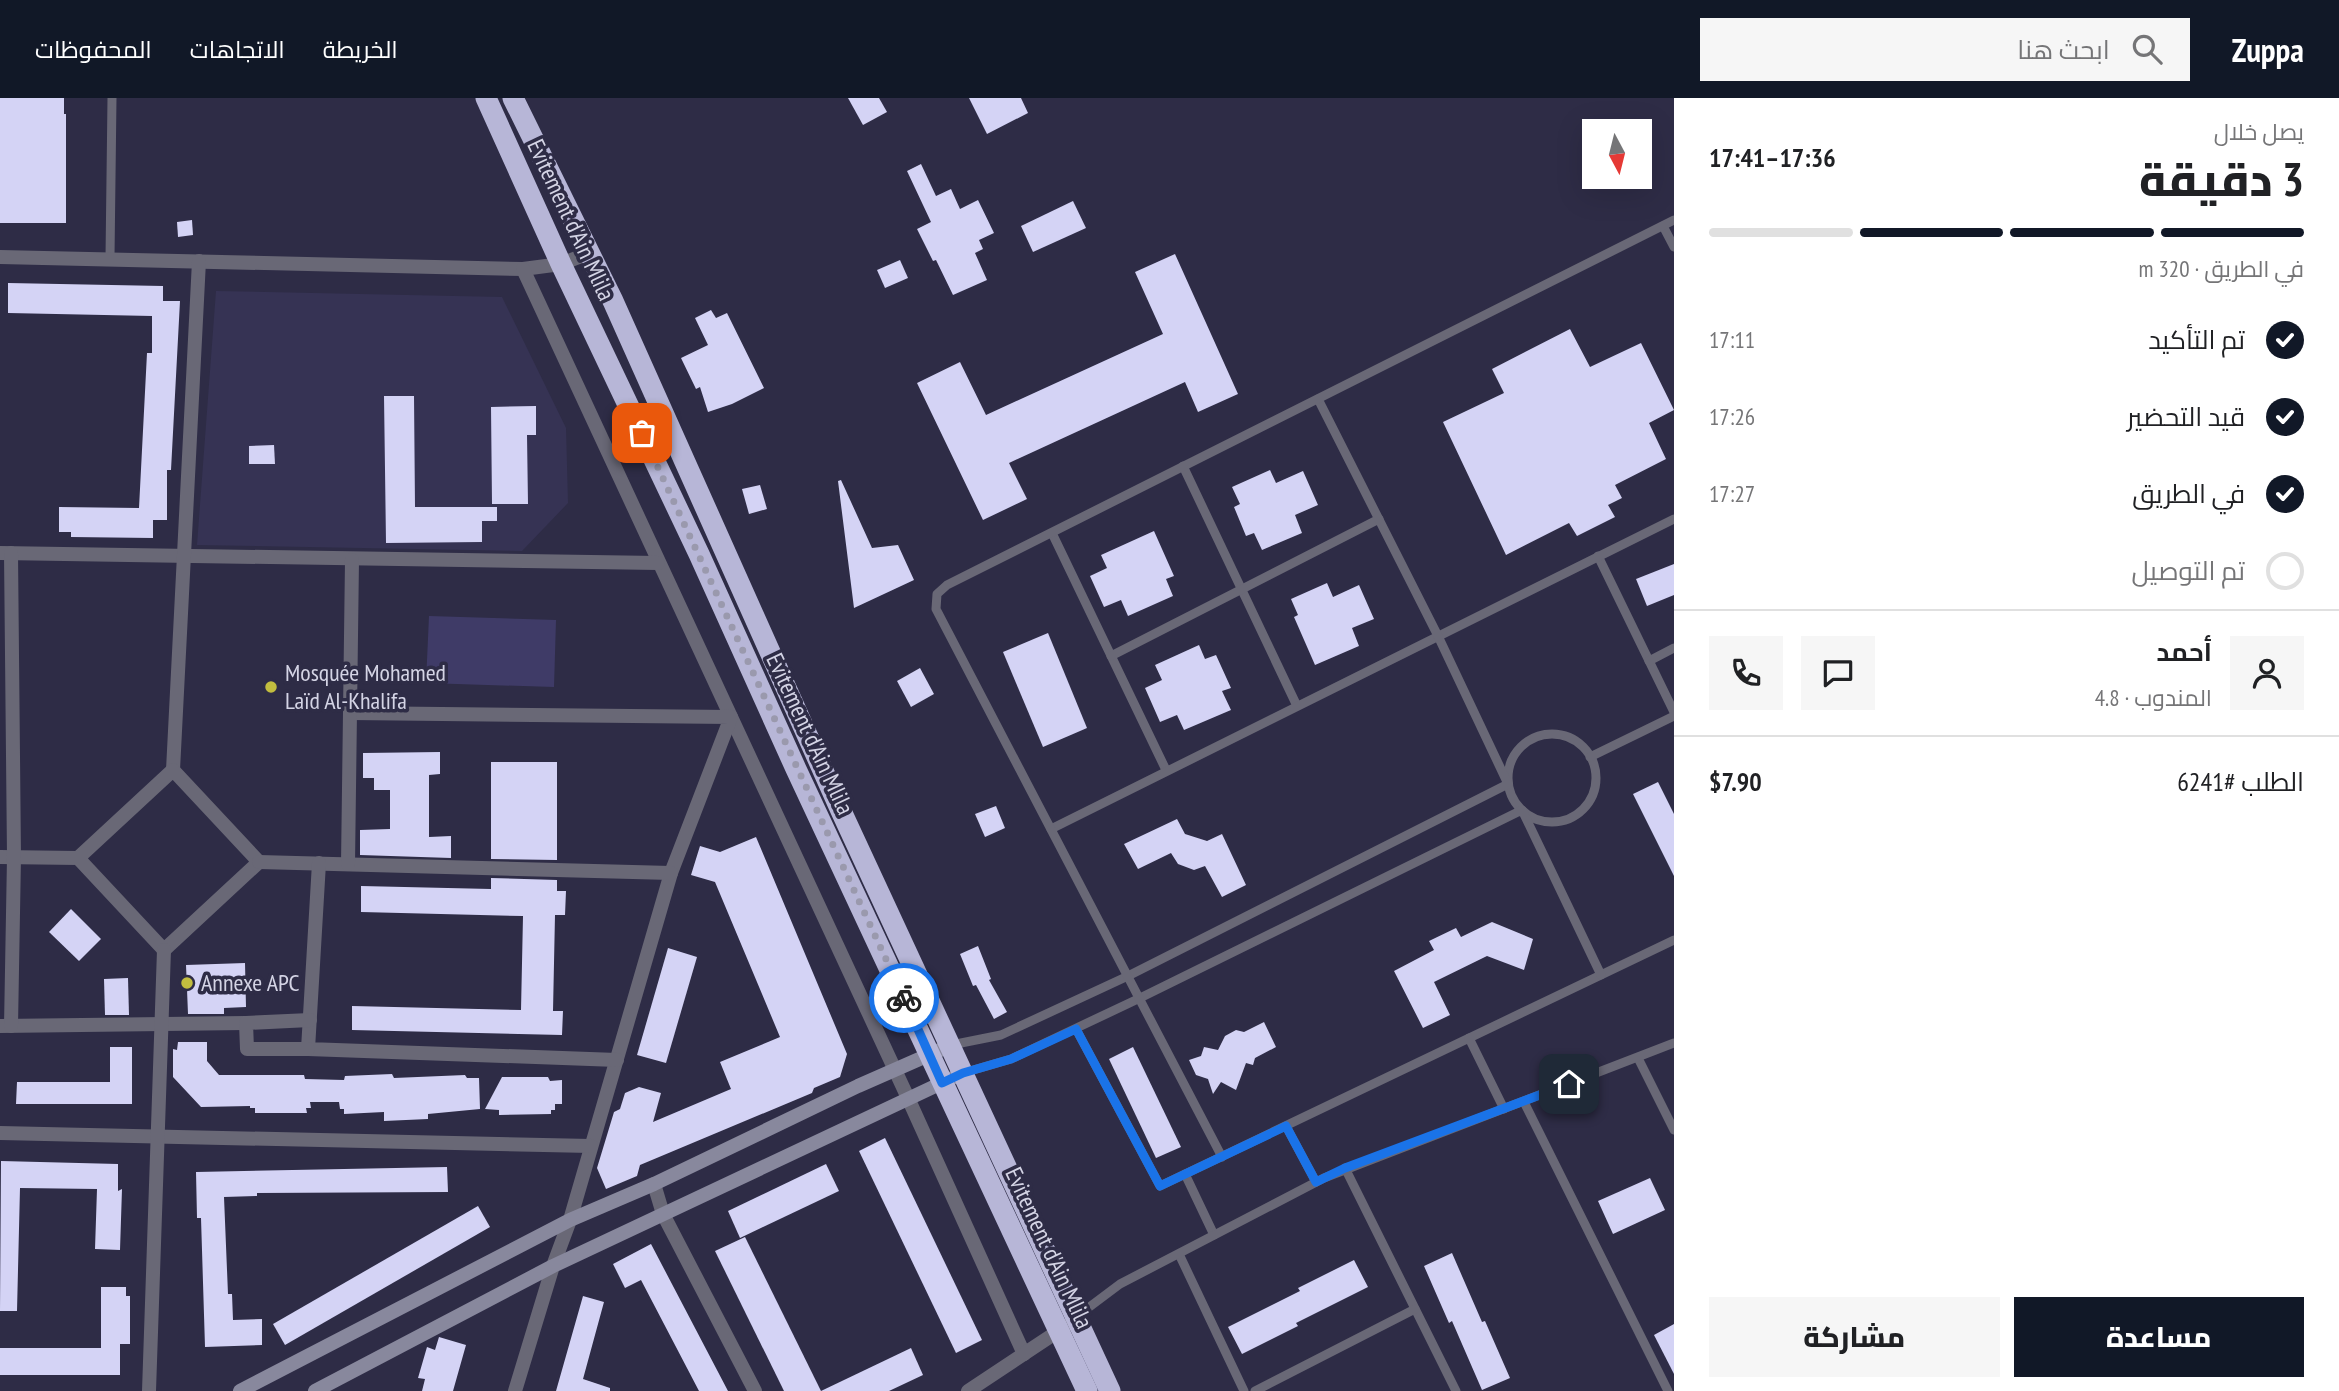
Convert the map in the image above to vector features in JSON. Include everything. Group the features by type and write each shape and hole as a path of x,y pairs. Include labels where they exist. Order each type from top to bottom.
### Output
{"highway":[{"name":"Evitement d'Ain Mlila","path":"486,98 561,264 699,554 796,769 940,1050 963,1073 1067,1325 1087,1391"},
{"name":"Evitement d'Ain Mlila","path":"513,98 613,301 830,789 940,1050 942,1083 1067,1325 1110,1391"}],"street":[{"path":"0,257 523,269 561,264 589,253"},
{"path":"7,857 78,858 173,770 198,261"},
{"path":"523,269 1024,1354"},
{"path":"310,1020 5,1026 6,553 658,563"},
{"path":"348,864 352,560"},
{"path":"350,713 731,717"},
{"path":"515,1391 570,1220 671,873 731,717"},
{"path":"173,770 259,862"},
{"path":"78,858 164,950 149,1391"},
{"path":"164,950 259,862 671,873"},
{"path":"308,1049 319,863"},
{"path":"246,1023 247,1049 617,1060"},
{"path":"240,1391 570,1220 654,1184 940,1050"},
{"path":"315,1391 553,1266 963,1073"},
{"path":"0,1133 591,1146"},
{"path":"654,1184 663,1214 755,1391"},
{"path":"968,1391 1067,1325"}],"lane":[{"path":"110,258 112,98"},
{"path":"1223,1157 936,608 937,594 947,585 1674,220"},
{"path":"1663,226 1674,247"},
{"path":"1318,399 1438,636 1513,799 1522,810 1601,975"},
{"path":"1184,466 1297,706"},
{"path":"1111,656 1379,519"},
{"path":"1051,829 1674,519"},
{"path":"1052,533 1166,770"},
{"path":"1590,757 1674,714 1598,556"},
{"path":"1649,661 1674,648"},
{"path":"1508,784 1514,755 1524,744 1538,736 1553,734 1568,737 1581,745 1590,757 1595,772 1595,787 1590,801 1579,812 1564,820 1549,822 1534,818 1522,810"},
{"path":"940,1050 1001,1035 1128,976 1508,784"},
{"path":"963,1073 1011,1059 1076,1029 1522,810"},
{"path":"1076,1029 1160,1186 1674,940"},
{"path":"1469,1038 1504,1110"},
{"path":"1067,1325 1119,1284 1345,1168 1504,1110 1674,1043"},
{"path":"1638,1058 1674,1130"},
{"path":"1524,1102 1668,1391"},
{"path":"1286,1126 1316,1182"},
{"path":"1345,1168 1455,1391"},
{"path":"1185,1174 1214,1235"},
{"path":"1179,1254 1244,1391"},
{"path":"1255,1391 1415,1309"}],"shaded area":[{"path":"216,291 502,297 566,428 568,503 522,551 197,545"},
{"path":"429,616 556,620 554,687 426,683"}],"building":[{"path":"0,98 64,98 66,223 0,223"},
{"path":"848,98 879,98 887,112 863,125"},
{"path":"969,98 1021,98 1028,113 987,134"},
{"path":"921,164 936,196 951,189 960,209 978,200 994,233 979,240 983,249 975,253 987,280 953,295 917,229 931,222 907,171"},
{"path":"1073,201 1086,228 1033,252 1021,226"},
{"path":"192,220 193,235 178,237 177,222"},
{"path":"1175,254 1238,394 1198,412 1185,382 1009,463 1027,499 983,520 917,383 960,362 986,415 1163,334 1135,272"},
{"path":"900,260 908,278 885,288 877,270"},
{"path":"8,283 163,286 163,301 180,301 171,470 167,470 167,520 153,520 153,538 71,537 71,532 59,532 59,507 139,508 147,353 152,353 152,316 8,313"},
{"path":"711,310 716,318 727,313 764,388 732,404 708,412 700,387 696,389 681,358 708,345 695,318"},
{"path":"1570,329 1590,367 1641,343 1674,410 1649,423 1666,459 1615,485 1622,498 1608,505 1615,517 1577,536 1569,523 1506,555 1443,422 1504,393 1492,369"},
{"path":"384,396 414,396 415,507 497,507 497,521 482,521 482,542 386,543"},
{"path":"536,406 536,435 527,435 528,504 492,504 491,407"},
{"path":"274,445 275,464 249,464 249,446"},
{"path":"1270,470 1276,483 1303,471 1318,505 1295,515 1302,533 1262,550 1254,533 1246,536 1234,507 1240,504 1232,487"},
{"path":"841,480 872,548 898,545 914,580 854,608 838,481"},
{"path":"760,485 767,509 749,514 742,489"},
{"path":"1154,531 1174,576 1166,579 1173,596 1128,616 1121,600 1104,607 1090,576 1107,568 1101,555"},
{"path":"1674,564 1674,595 1647,606 1636,579"},
{"path":"1327,583 1333,597 1359,585 1374,619 1352,628 1359,646 1315,665 1294,617 1298,615 1291,599"},
{"path":"1048,633 1087,728 1043,747 1003,652"},
{"path":"1199,645 1205,659 1216,655 1231,688 1222,691 1231,710 1184,730 1177,715 1160,722 1145,688 1162,680 1155,665"},
{"path":"920,668 934,694 911,707 897,681"},
{"path":"440,752 440,774 429,775 429,837 451,836 451,858 360,855 360,830 390,829 390,790 374,790 374,778 363,778 363,753"},
{"path":"491,762 557,762 557,860 491,859"},
{"path":"1658,782 1674,814 1674,876 1633,794"},
{"path":"996,806 1005,828 985,837 975,814"},
{"path":"1177,819 1185,834 1207,841 1222,834 1246,885 1222,897 1205,866 1194,870 1178,864 1171,853 1138,869 1124,844"},
{"path":"756,837 847,1054 840,1077 814,1088 812,1093 640,1165 637,1176 606,1189 597,1168 614,1112 620,1109 625,1093 639,1087 661,1093 653,1122 731,1089 720,1062 780,1037 715,882 691,875 700,846 720,852"},
{"path":"491,878 557,880 557,891 566,891 565,915 555,915 553,1011 563,1011 562,1035 352,1030 352,1006 521,1010 523,916 361,912 361,886 491,889"},
{"path":"71,909 101,939 79,961 49,932"},
{"path":"1492,922 1533,939 1524,970 1487,956 1434,982 1450,1015 1423,1028 1394,971 1434,950 1429,941 1456,928 1461,937"},
{"path":"978,946 991,979 989,980 1007,1012 994,1019 976,985 973,986 960,954"},
{"path":"668,948 697,957 666,1063 637,1055"},
{"path":"245,963 246,1007 224,1008 224,1014 188,1014 186,965"},
{"path":"128,978 129,1015 105,1015 104,979"},
{"path":"1264,1022 1276,1047 1255,1058 1253,1065 1246,1063 1236,1090 1221,1082 1213,1094 1208,1079 1196,1075 1189,1060 1201,1056 1204,1047 1218,1050 1225,1036 1236,1030 1244,1032"},
{"path":"178,1042 207,1042 207,1061 219,1075 304,1075 305,1079 344,1080 345,1076 392,1074 394,1078 465,1075 467,1078 479,1078 480,1109 428,1114 428,1119 384,1121 384,1112 344,1114 339,1102 310,1102 311,1108 306,1108 307,1113 255,1113 255,1108 250,1106 201,1107 173,1077 173,1049 177,1050"},
{"path":"110,1047 132,1047 132,1104 16,1104 17,1082 110,1082"},
{"path":"1133,1047 1181,1147 1156,1158 1109,1059"},
{"path":"502,1077 548,1077 550,1081 562,1080 562,1104 555,1104 555,1110 551,1110 551,1114 499,1115 499,1110 485,1109"},
{"path":"885,1138 982,1340 956,1353 859,1151"},
{"path":"1,1161 118,1164 118,1191 122,1189 120,1250 95,1249 97,1189 20,1188 17,1311 0,1311"},
{"path":"826,1164 839,1191 740,1238 728,1211"},
{"path":"447,1167 448,1192 257,1193 257,1196 224,1197 228,1294 232,1294 233,1320 262,1319 262,1345 205,1347 201,1218 197,1218 196,1172"},
{"path":"1650,1178 1665,1210 1613,1234 1598,1201"},
{"path":"478,1206 490,1227 285,1345 273,1324"},
{"path":"745,1237 821,1391 784,1391 715,1251"},
{"path":"651,1244 728,1391 699,1391 641,1280 625,1288 613,1264"},
{"path":"1452,1253 1510,1378 1482,1390 1424,1266"},
{"path":"1354,1260 1368,1287 1242,1354 1228,1327"},
{"path":"101,1287 126,1287 126,1296 130,1296 130,1344 120,1344 120,1375 0,1375 0,1348 101,1348"},
{"path":"583,1296 604,1302 583,1379 610,1388 610,1391 556,1391"},
{"path":"1674,1324 1674,1374 1654,1335"},
{"path":"439,1337 466,1345 453,1391 422,1391 425,1379 418,1378 427,1347 435,1350"},
{"path":"911,1348 923,1375 889,1391 821,1391"}],"way so far":[{"path":"642,433 904,998"}],"place":[{"name":"Mosquée Mohamed Laïd Al-Khalifa","path":"271,687"},
{"name":"Annexe APC","path":"187,983"}],"route":[{"path":"904,998 942,1083 963,1073 1011,1059 1076,1029 1160,1186 1286,1126 1316,1182 1391,1150 1569,1084"}]}
